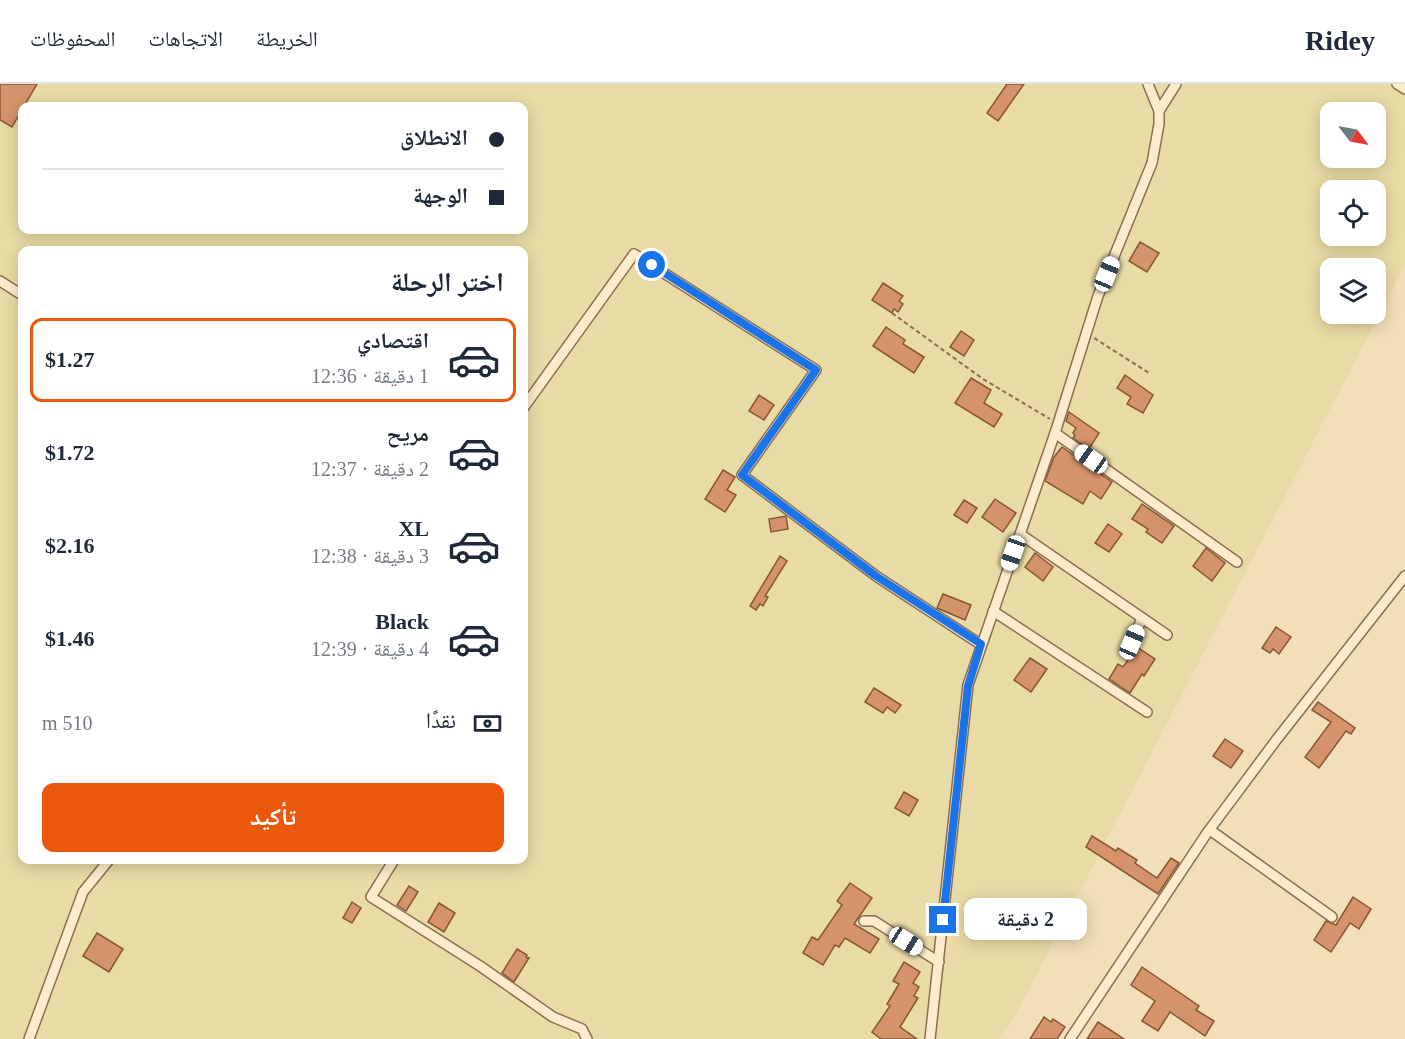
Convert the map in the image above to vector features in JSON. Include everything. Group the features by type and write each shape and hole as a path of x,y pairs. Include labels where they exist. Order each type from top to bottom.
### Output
{"street":[{"path":"930,1039 968,686 1056,428 1098,296 1152,163 1159,124 1158,111 1148,84"},
{"path":"1158,111 1176,84"},
{"path":"1397,84 1405,89"},
{"path":"528,401 634,254 816,370 742,475 876,576 981,644"},
{"path":"0,281 18,292"},
{"path":"1056,428 1237,562"},
{"path":"1020,534 1167,635"},
{"path":"1070,1039 1210,830 1277,739 1405,576"},
{"path":"993,611 1147,712"},
{"path":"1132,642 1142,618"},
{"path":"1210,830 1332,917"},
{"path":"29,1039 83,892 106,864"},
{"path":"392,864 371,897 480,966 553,1017 582,1029 587,1039"},
{"path":"864,921 874,921 939,962"}],"path":[{"path":"892,314 1056,428"},
{"path":"1086,334 1149,373"}],"shaded area":[{"path":"0,84 1405,84 1405,265 1386,302 1386,258 1320,258 1320,324 1374,324 1015,1016 998,1039 0,1039"}],"building":[{"path":"0,84 37,84 27,102 18,102 18,117 12,127 0,120"},
{"path":"1007,84 1024,84 998,121 987,113"},
{"path":"1140,242 1159,253 1147,272 1129,261"},
{"path":"883,283 903,296 899,301 903,304 898,312 894,309 892,313 872,300"},
{"path":"886,327 905,340 903,344 924,357 914,373 873,346"},
{"path":"961,331 974,340 964,356 950,347"},
{"path":"1125,375 1153,395 1143,413 1127,404 1131,397 1117,388"},
{"path":"971,378 991,390 984,403 1002,414 994,427 955,403"},
{"path":"759,395 774,405 764,420 749,411"},
{"path":"1069,412 1099,433 1089,449 1073,438 1076,428 1066,421"},
{"path":"1062,447 1112,482 1101,499 1090,491 1083,504 1045,481 1054,457"},
{"path":"723,470 735,477 727,490 736,495 725,512 705,499"},
{"path":"995,499 1016,513 1003,532 982,517"},
{"path":"964,500 977,508 967,523 954,515"},
{"path":"1142,504 1174,526 1162,543 1146,532 1148,529 1132,519"},
{"path":"786,516 788,529 771,532 769,519"},
{"path":"1108,524 1122,534 1109,552 1095,543"},
{"path":"1206,548 1225,563 1212,581 1193,566"},
{"path":"1035,553 1053,567 1043,581 1025,567"},
{"path":"780,556 787,561 765,596 768,597 763,606 760,604 756,610 750,606"},
{"path":"943,594 971,605 965,620 937,608"},
{"path":"1276,627 1291,637 1279,654 1273,649 1270,653 1262,648"},
{"path":"1137,647 1155,659 1130,693 1109,679 1118,664 1123,667"},
{"path":"1030,658 1047,669 1031,692 1014,680"},
{"path":"874,688 901,705 895,713 887,707 883,713 865,702"},
{"path":"1318,702 1355,728 1351,734 1346,731 1319,768 1305,757 1331,722 1312,710"},
{"path":"1225,739 1243,751 1231,768 1213,756"},
{"path":"904,792 918,800 909,816 895,808"},
{"path":"1092,836 1116,851 1118,848 1137,860 1135,863 1157,878 1171,858 1179,863 1158,894 1086,847"},
{"path":"850,883 872,898 854,924 879,939 870,953 845,938 839,947 835,945 823,965 803,953 812,937 818,940 842,905 837,901"},
{"path":"409,886 418,892 406,911 397,905"},
{"path":"1353,897 1371,909 1359,929 1350,923 1331,952 1314,940 1326,921 1336,925"},
{"path":"352,902 361,908 352,923 343,918"},
{"path":"439,903 455,913 444,932 428,922"},
{"path":"97,933 123,949 109,972 83,956"},
{"path":"517,949 529,958 514,982 502,973"},
{"path":"904,962 920,972 913,983 919,987 914,996 918,998 900,1027 917,1039 881,1039 872,1032 890,1006 887,1004 899,984 893,981"},
{"path":"1142,967 1199,1006 1196,1010 1214,1021 1205,1036 1170,1012 1158,1031 1142,1021 1155,1001 1131,985"},
{"path":"1044,1017 1051,1022 1053,1019 1065,1027 1057,1039 1030,1039"},
{"path":"1098,1022 1124,1039 1087,1039"}],"route":[{"path":"652,265 816,370 742,475 876,576 981,644 968,686 943,920"}]}
